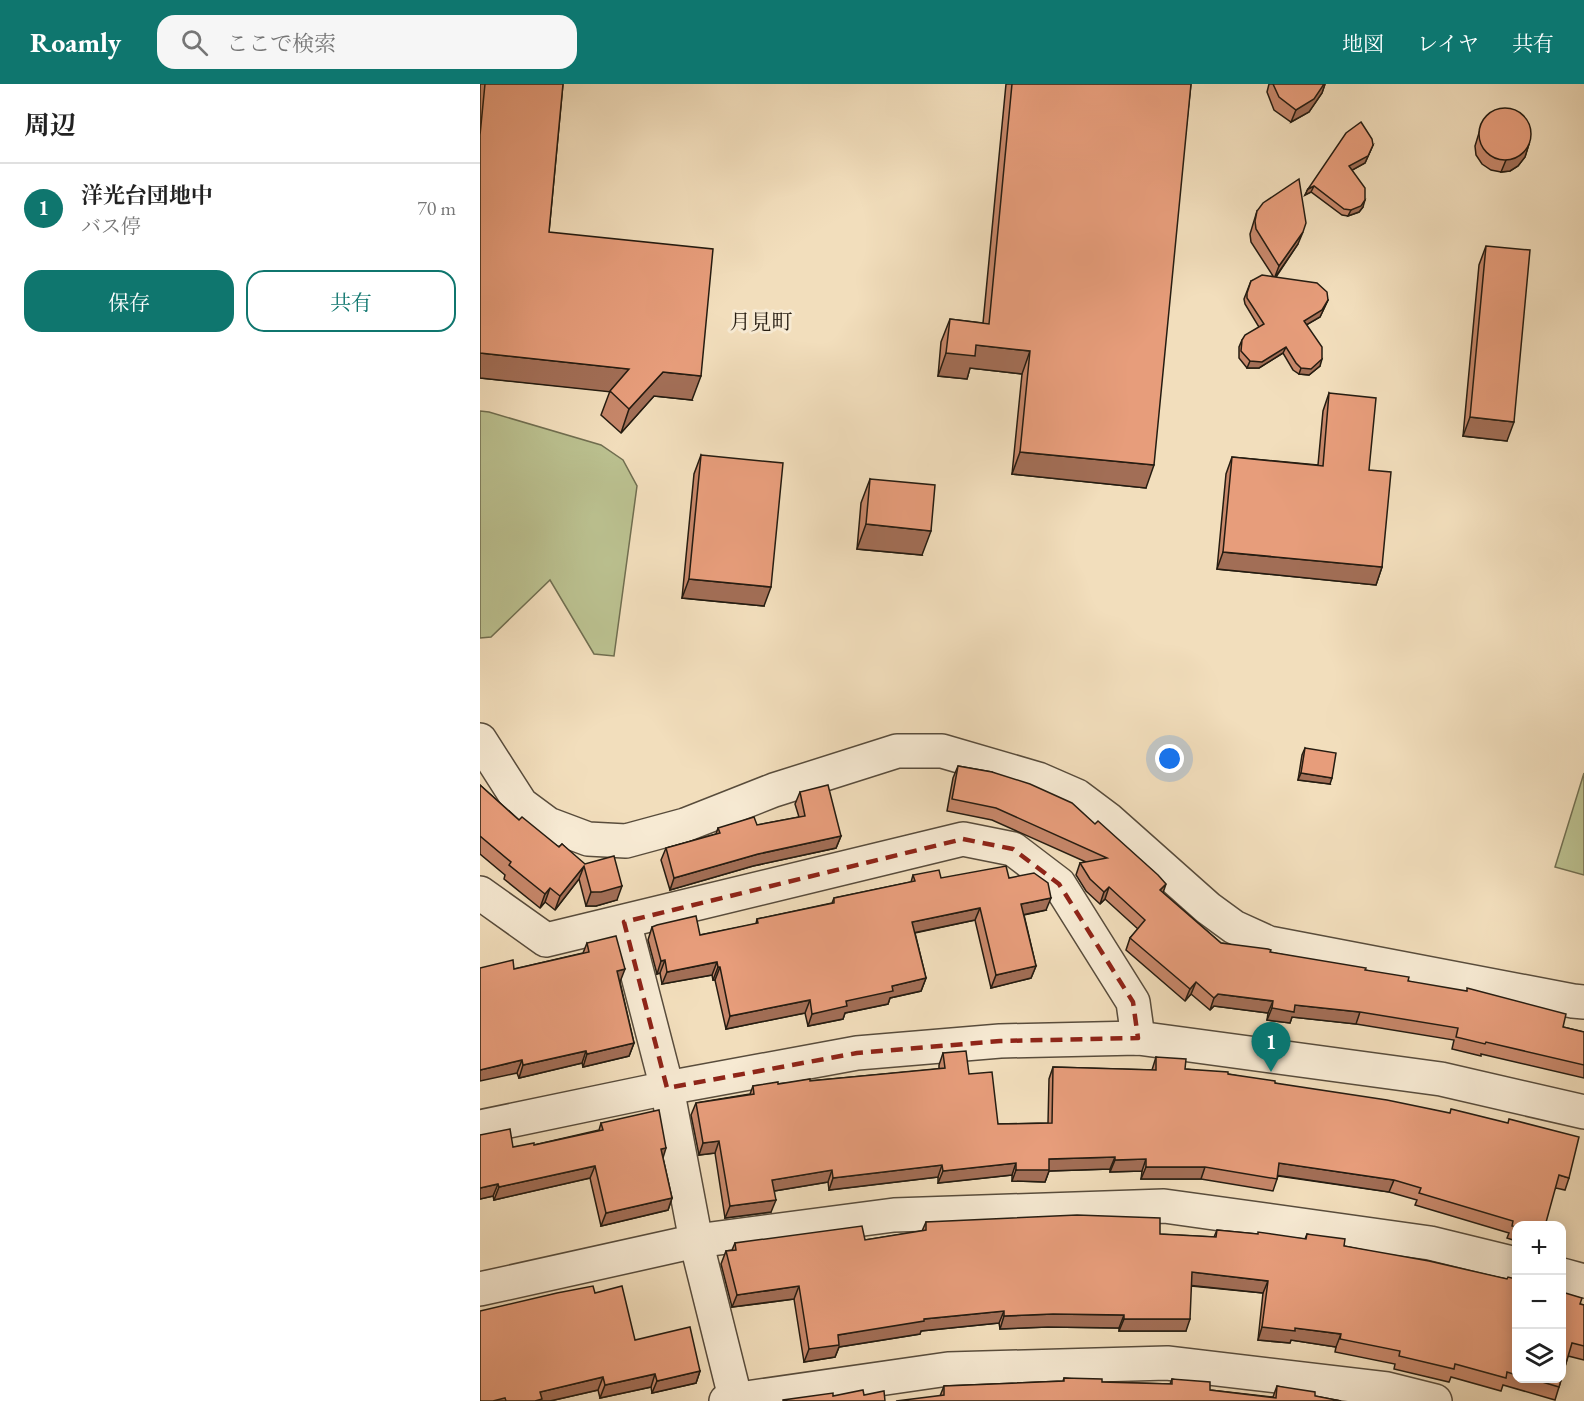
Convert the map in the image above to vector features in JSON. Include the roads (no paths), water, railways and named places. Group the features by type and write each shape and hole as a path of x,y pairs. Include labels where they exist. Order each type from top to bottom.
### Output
{"street":[{"path":"480,740 521,804 548,824 588,839 626,841 685,825 774,790 897,751 942,751 1038,778 1077,796 1109,820 1208,908 1234,927 1269,943 1584,1002"},
{"path":"484,900 546,940 963,839 1013,849 1059,884 1133,1002 1138,1038"},
{"path":"624,922 667,1088 696,1241 733,1400 948,1369 1167,1363 1387,1389 1436,1401"},
{"path":"480,1127 667,1088 857,1053 1000,1041 1138,1038 1441,1079 1584,1112"},
{"path":"480,1289 696,1241 894,1215 1164,1206 1430,1244 1512,1263"},
{"path":"1566,1276 1584,1281"}],"place":[{"name":"洋光台団地中","path":"1271,1072"}],"district":[{"name":"月見町","path":"761,322"}]}
